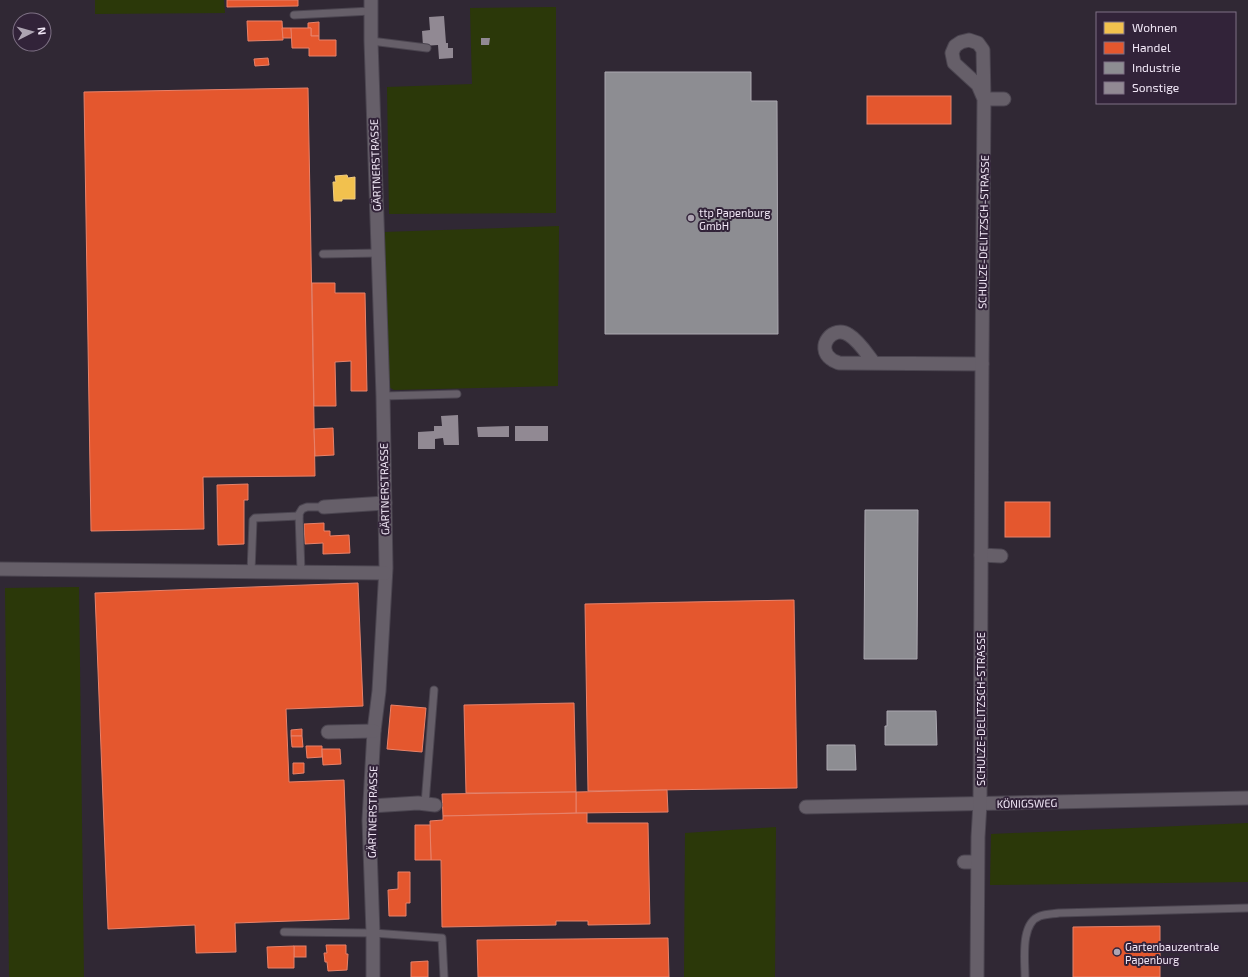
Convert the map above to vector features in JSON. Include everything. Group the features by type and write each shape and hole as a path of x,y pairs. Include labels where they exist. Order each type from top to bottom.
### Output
{"street":[{"name":"GÄRTNERSTRASSE","path":"371,5 383,396 385,573 379,691 374,731 371,806 369,820 373,932 372,977"},
{"name":"SCHULZE-DELITZSCH-STRASSE","path":"978,977 971,862 980,804 984,99 1004,100"},
{"path":"874,363 982,364"},
{"path":"324,507 384,504"},
{"path":"981,555 1001,556"},
{"path":"0,569 385,573"},
{"path":"328,732 374,731"},
{"name":"KÖNIGSWEG","path":"806,807 1248,798"},
{"path":"371,806 418,803 430,804"}],"lane":[{"path":"294,15 371,5"},
{"path":"371,41 427,48"},
{"path":"323,254 378,253"},
{"path":"383,396 457,394"},
{"path":"301,572 299,516 302,509 307,507 324,507"},
{"path":"251,572 253,520 255,518 299,516"},
{"path":"430,804 434,690"},
{"path":"1025,977 1025,935 1030,923 1039,916 1059,913 1248,908"},
{"path":"284,932 373,932 442,938 444,977"}],"green space":[{"path":"95,0 224,0 225,13 95,14"},
{"path":"556,7 556,213 389,214 387,87 472,84 470,8"},
{"path":"559,226 558,386 394,390 387,386 383,232"},
{"path":"79,587 84,977 9,977 5,588"},
{"path":"1248,823 1248,882 990,885 991,834"},
{"path":"776,827 775,977 684,977 685,833"}],"building: Wohnen":[{"path":"347,175 348,178 355,177 355,199 342,199 342,201 334,201 333,182 336,182 335,176"}],"building: Handel":[{"path":"227,0 298,0 298,6 227,7"},
{"path":"247,21 282,21 283,40 248,41"},
{"path":"319,22 319,36 311,36 311,28 308,28 308,23"},
{"path":"282,28 291,28 292,38 283,38"},
{"path":"291,28 311,28 311,36 319,36 319,40 336,40 336,56 309,56 309,48 292,48"},
{"path":"268,58 269,65 255,66 254,59"},
{"path":"308,88 315,476 203,477 204,529 91,531 84,92"},
{"path":"867,96 951,96 951,124 867,124"},
{"path":"312,283 335,283 335,293 365,293 367,391 351,391 351,361 335,362 336,406 314,406"},
{"path":"333,428 334,455 315,456 314,429"},
{"path":"248,484 248,500 244,500 244,544 218,545 217,485"},
{"path":"1005,502 1050,502 1050,537 1005,537"},
{"path":"324,523 324,531 330,531 330,536 349,535 350,553 323,554 323,543 305,544 304,524"},
{"path":"358,583 363,706 286,709 289,782 344,780 349,919 235,923 236,952 196,953 195,925 108,929 95,593"},
{"path":"794,600 797,788 588,791 585,604"},
{"path":"574,703 576,792 466,793 464,705"},
{"path":"391,705 426,708 422,752 387,749"},
{"path":"302,729 302,736 291,736 291,730"},
{"path":"291,736 302,736 303,747 292,747"},
{"path":"306,746 322,746 322,757 307,758"},
{"path":"322,749 340,749 341,764 323,765"},
{"path":"293,763 304,763 304,773 293,774"},
{"path":"667,790 668,812 576,813 576,792"},
{"path":"576,792 576,813 443,816 442,794"},
{"path":"587,813 587,823 648,823 650,924 588,925 588,921 556,921 556,925 442,927 441,860 431,860 430,821 443,820 443,816"},
{"path":"415,825 430,825 431,860 415,860"},
{"path":"398,872 410,872 410,903 406,903 406,916 389,916 388,890 398,889"},
{"name":"Gartenbauzentrale Papenburg","path":"1160,926 1160,977 1073,977 1073,927"},
{"path":"668,938 669,977 478,977 477,940"},
{"path":"326,945 346,945 346,954 348,954 347,970 328,971 324,953 327,953"},
{"path":"294,946 306,946 306,957 294,957"},
{"path":"294,946 294,968 268,968 267,947"},
{"path":"428,961 428,977 411,977 411,962"}],"building: Industrie":[{"name":"ttp Papenburg GmbH","path":"605,72 751,72 751,101 777,101 778,334 605,334"},
{"path":"865,510 918,510 917,659 864,659"},
{"path":"887,711 936,711 937,745 885,745"},
{"path":"827,745 855,745 856,770 827,770"}],"building: Sonstige":[{"path":"444,16 446,43 448,43 448,48 453,48 453,58 439,59 438,45 423,46 422,31 430,30 429,17"},
{"path":"481,38 490,38 489,45 481,45"},
{"path":"458,415 459,445 444,445 443,438 435,439 435,449 418,449 418,432 434,431 434,426 442,426 441,416"},
{"path":"509,426 509,437 478,437 477,427"},
{"path":"515,426 548,426 548,441 515,441"}],"place":[{"name":"ttp Papenburg GmbH","path":"691,218"},
{"name":"Gartenbauzentrale Papenburg","path":"1117,952"}]}
